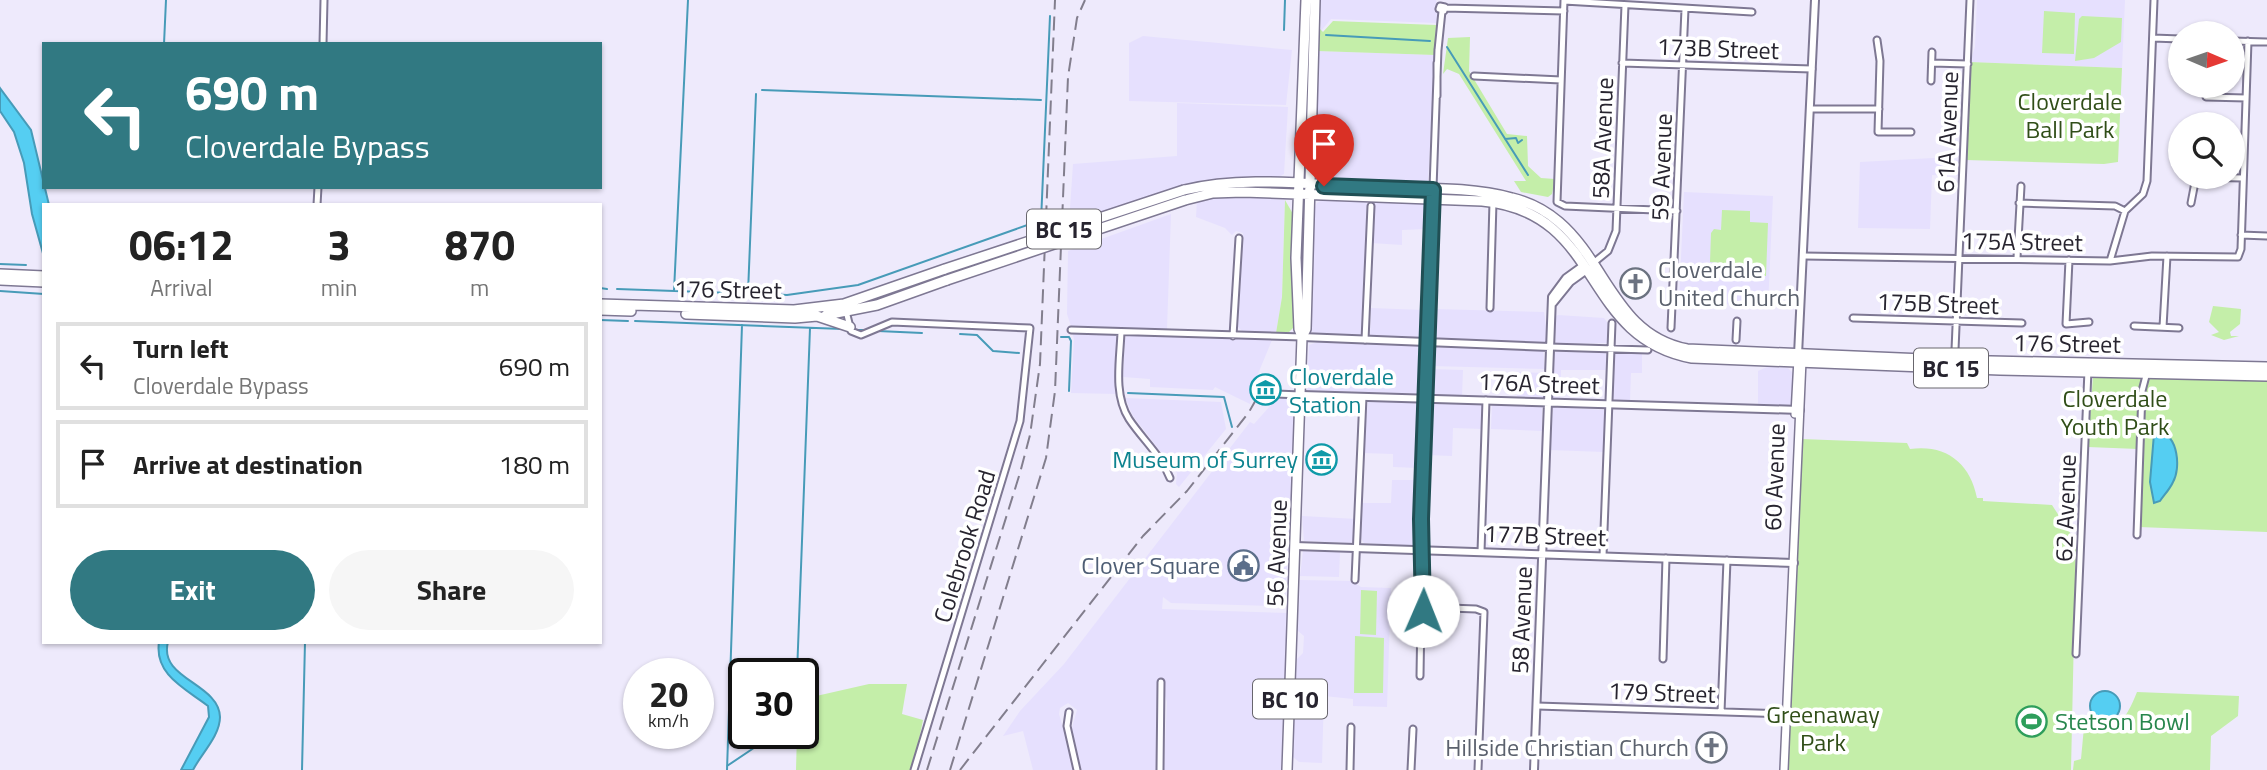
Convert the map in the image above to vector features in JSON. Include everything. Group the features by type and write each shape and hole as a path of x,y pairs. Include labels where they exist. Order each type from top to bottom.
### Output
{"highway":[{"name":"56 Avenue","path":"1304,165 1306,0"},
{"name":"56 Avenue","path":"1302,337 1306,329 1307,216 1303,189 1315,0"},
{"path":"1283,183 1304,165 1323,190 1307,216"},
{"name":"BC 15","path":"846,309 944,270 1228,183 1283,183 1303,189"},
{"name":"56 Avenue","path":"1287,770 1302,395 1302,337 1299,329 1296,274 1298,209 1303,189"},
{"name":"BC 15","path":"602,310 794,318 817,316 947,280 1184,195 1282,193 1303,189 1496,195 1530,204 1565,228 1619,318 1642,338 1670,352 1707,359 2088,366 2147,372 2267,376"},
{"path":"1282,193 1298,209"},
{"name":"BC 15","path":"1433,195 1493,202 1525,210 1549,223 1588,266"},
{"name":"176 Street","path":"1588,266 1640,329 1669,344 1698,351 1800,359 2267,367"},
{"path":"0,274 42,276"},
{"path":"0,280 42,282"},
{"name":"176 Street","path":"602,304 846,309"},
{"path":"817,316 850,327"}],"main road":[{"name":"60 Avenue","path":"1784,770 1800,359"},
{"name":"60 Avenue","path":"1792,563 1796,508 1794,446 1798,410"}],"street":[{"path":"323,42 324,0"},
{"path":"1677,211 1559,203 1556,195 1564,0 1752,12"},
{"name":"60 Avenue","path":"1800,359 1815,0"},
{"name":"61A Avenue","path":"1955,350 1970,0"},
{"path":"2110,261 2125,211 2143,194 2148,179 2154,0"},
{"name":"58A Avenue","path":"1588,266 1611,247 1616,235 1625,5"},
{"path":"1420,676 1425,398 1438,49 1442,6 1564,11"},
{"name":"59 Avenue","path":"1671,328 1685,9"},
{"path":"2153,38 2168,39"},
{"path":"1877,40 1880,61 1878,132 1911,132"},
{"path":"2245,118 2248,41 2267,42"},
{"path":"1931,81 1932,52"},
{"name":"173B Street","path":"1622,63 1812,69"},
{"path":"1932,63 1968,64"},
{"path":"1474,76 1561,80"},
{"path":"1810,109 1879,109"},
{"path":"2017,258 2021,186"},
{"path":"2190,203 2193,189"},
{"path":"2242,189 2241,235 2267,236"},
{"path":"1490,308 1493,202"},
{"path":"2020,203 2115,206 2125,211"},
{"path":"1365,340 1371,206"},
{"name":"175A Street","path":"1804,256 2110,261 2167,256 2238,257 2241,235"},
{"path":"1234,336 1239,238"},
{"path":"2164,327 2167,256"},
{"path":"2069,260 2066,324 2088,322"},
{"name":"58 Avenue","path":"1534,770 1553,303 1556,289 1588,266"},
{"path":"846,309 850,327"},
{"name":"175B Street","path":"1853,318 2022,323"},
{"path":"1736,340 1737,321"},
{"name":"Colebrook Road","path":"850,327 861,335 892,323 1030,328 1020,421 914,770"},
{"path":"1603,556 1612,323"},
{"path":"2134,326 2179,328"},
{"path":"1071,330 1648,350"},
{"path":"1121,332 1120,398 1130,420 1156,452 1170,478"},
{"path":"1947,360 1955,350 1968,361"},
{"name":"62 Avenue","path":"2076,654 2088,366"},
{"path":"2137,535 2142,391 2147,372"},
{"name":"176A Street","path":"1276,394 1798,410"},
{"path":"1355,580 1363,397"},
{"path":"1481,552 1486,400"},
{"name":"177B Street","path":"1295,546 1792,563"},
{"path":"1663,659 1666,558"},
{"path":"1721,712 1727,560"},
{"path":"1423,607 1483,611 1478,770"},
{"path":"1160,770 1161,682"},
{"name":"179 Street","path":"1537,706 1786,714"},
{"path":"1069,712 1067,726 1077,770"},
{"path":"1350,770 1351,727"},
{"path":"1411,770 1413,729"}],"shaded area":[{"path":"1319,0 1436,0 1439,13 1436,23 1331,19 1321,31"},
{"path":"1977,0 2125,0 2122,68 1970,62 1975,47"},
{"path":"1143,36 1292,50 1286,105 1129,101 1129,43"},
{"path":"1317,51 1435,55 1428,182 1421,186 1328,179 1315,172"},
{"path":"1177,103 1288,107 1284,174 1277,178 1223,178 1172,188 1069,223 1073,164 1177,156"},
{"path":"1933,158 1961,160 1960,176 1932,175 1930,229 1858,228 1860,162"},
{"path":"1684,192 1773,196 1768,306 1679,302"},
{"path":"1235,195 1285,200 1282,297 1276,333 1242,331 1238,327 1243,233 1236,231 1232,235 1225,228 1196,217 1197,200"},
{"path":"1326,198 1367,200 1362,332 1359,337 1314,333 1310,330 1313,211 1317,203"},
{"path":"1373,200 1423,204 1427,211 1427,229 1402,230 1402,245 1371,243"},
{"path":"1171,214 1167,329 1071,326 1067,314 1068,251"},
{"path":"1371,308 1423,310 1421,337 1370,336"},
{"path":"1435,309 1544,312 1548,339 1542,344 1435,340 1432,334"},
{"path":"1555,317 1604,318 1609,325 1607,343 1556,344"},
{"path":"1072,331 1116,335 1117,394 1071,393 1074,339"},
{"path":"1129,334 1272,340 1253,386 1250,404 1215,387 1213,390 1150,387 1150,379 1123,377 1125,338"},
{"path":"1321,341 1420,345 1420,394 1307,390 1309,345"},
{"path":"1434,347 1543,349 1545,369 1431,366 1430,352"},
{"path":"1559,350 1603,351 1607,355 1606,370 1561,370 1560,399 1553,398 1553,354"},
{"path":"1617,351 1642,352 1642,373 1631,373 1630,401 1626,403 1616,401 1612,396 1613,358"},
{"path":"1767,367 1788,368 1793,373 1793,401 1789,406 1758,405 1758,371"},
{"path":"1431,369 1463,370 1462,396 1430,394"},
{"path":"1518,372 1545,373 1544,398 1517,398"},
{"path":"1125,398 1221,402 1226,429 1179,487 1176,484 1177,473 1133,416"},
{"path":"1277,398 1295,398 1297,403 1285,601 1276,606 1171,603 1163,597 1162,609 1287,613 1281,770 1164,770 1167,702 1159,676 1157,770 1080,770 1071,731 1077,710 1068,703 1060,708 1059,714 1075,770 1033,770 1023,731 1003,736 1020,711 1064,664 1250,422 1254,424"},
{"path":"1368,401 1421,403 1418,468 1393,467 1393,454 1363,453"},
{"path":"1429,403 1481,404 1483,429 1453,428 1452,456 1427,455"},
{"path":"1492,404 1542,406 1542,431 1491,429"},
{"path":"1553,407 1604,410 1604,452 1550,450"},
{"path":"1392,480 1418,480 1416,542 1411,546 1364,543 1360,537 1362,503 1391,503"},
{"path":"1302,516 1357,519 1354,539 1351,543 1304,541"},
{"path":"1303,551 1340,552 1339,577 1300,576"},
{"path":"1300,580 1352,581 1361,587 1391,588 1387,707 1353,706 1353,699 1324,696 1322,763 1299,762 1293,757 1297,659 1303,653 1304,636 1298,631"}],"green space":[{"path":"2044,11 2075,13 2074,54 2042,53"},
{"path":"2082,16 2122,18 2121,42 2094,58 2075,61 2079,19"},
{"path":"1333,21 1436,25 1435,55 1317,51 1319,28 1323,32"},
{"path":"1470,37 1469,71 1507,134 1527,136 1528,166 1541,178 1555,179 1552,194 1548,197 1521,192 1514,181 1526,181 1459,74 1447,69 1443,74 1448,38"},
{"name":"Cloverdale Ball Park","path":"1970,62 2122,68 2118,162 2104,164 1966,160"},
{"path":"1285,200 1293,214 1291,245 1295,326 1289,332 1276,333 1282,297"},
{"path":"1722,210 1750,211 1750,222 1768,223 1766,276 1720,274 1720,263 1710,262 1711,233 1714,229 1721,230"},
{"path":"2213,306 2241,309 2240,324 2230,332 2231,336 2239,336 2224,340 2211,335 2219,332 2209,322"},
{"name":"Cloverdale Youth Park","path":"2093,376 2143,376 2138,449 2088,447"},
{"path":"2147,376 2267,381 2267,532 2139,527"},
{"name":"Greenaway Park","path":"1801,439 1907,443 1910,449 1934,449 1954,458 1962,465 1974,485 1977,498 1983,498 1983,501 2052,505 2076,542 2071,770 1788,770"},
{"path":"1361,590 1377,591 1376,635 1360,634"},
{"path":"1355,636 1384,638 1383,693 1354,693"},
{"path":"869,684 907,684 902,714 923,720 913,770 796,770 797,749 819,749 819,695"},
{"path":"2137,692 2239,696 2238,716 2211,736 2210,770 2073,770 2074,761 2081,759 2084,727 2113,725 2119,722"}],"water":[{"path":"0,88 31,130 42,176 42,189 45,189 49,203 42,203 42,250 32,214 24,163 14,132 0,111"},
{"path":"2160,432 2171,440 2174,446 2177,469 2170,487 2160,501 2154,503 2150,482 2154,434"},
{"path":"159,644 168,644 167,654 172,665 210,696 217,706 220,717 217,731 193,770 181,770 209,717 208,706 173,680 161,664"},
{"path":"2105,691 2111,692 2119,700 2119,712 2111,720 2105,721 2099,720 2091,712 2090,706 2091,700 2099,692"}],"waterway":[{"path":"164,42 166,0"},
{"path":"674,291 688,0"},
{"path":"1284,30 1285,0"},
{"path":"1041,221 1050,16"},
{"path":"1326,35 1430,41"},
{"path":"1447,47 1528,175"},
{"path":"762,90 1041,100"},
{"path":"748,293 756,94"},
{"path":"1505,139 1516,138 1518,143 1522,140"},
{"path":"769,294 787,295 858,285 1033,223"},
{"path":"0,264 26,265"},
{"path":"602,288 607,289"},
{"path":"617,289 761,294"},
{"path":"0,291 42,294"},
{"path":"602,320 628,321"},
{"path":"635,321 843,329"},
{"path":"727,770 742,325"},
{"path":"798,658 810,328"},
{"path":"855,330 867,330"},
{"path":"878,331 922,333"},
{"path":"960,334 977,335 993,351 1019,353"},
{"path":"1061,337 1069,337 1071,341 1069,391"},
{"path":"1128,393 1224,397 1232,427"},
{"path":"302,770 305,644"},
{"path":"727,766 752,749"}],"railway":[{"path":"927,770 1030,435 1040,364 1055,0"},
{"path":"950,770 1046,458 1055,391 1068,77 1077,18 1085,0"},
{"path":"960,770 1143,536 1187,491 1249,412 1266,382"}],"place":[{"name":"Cloverdale United Church","path":"1635,283"},
{"name":"Cloverdale Station","path":"1266,390"},
{"name":"Museum of Surrey","path":"1321,459"},
{"name":"Clover Square","path":"1243,565"},
{"name":"Stetson Bowl","path":"2032,721"},
{"name":"Hillside Christian Church","path":"1712,747"}],"route":[{"path":"1324,186 1433,190 1421,519 1423,611"}]}
